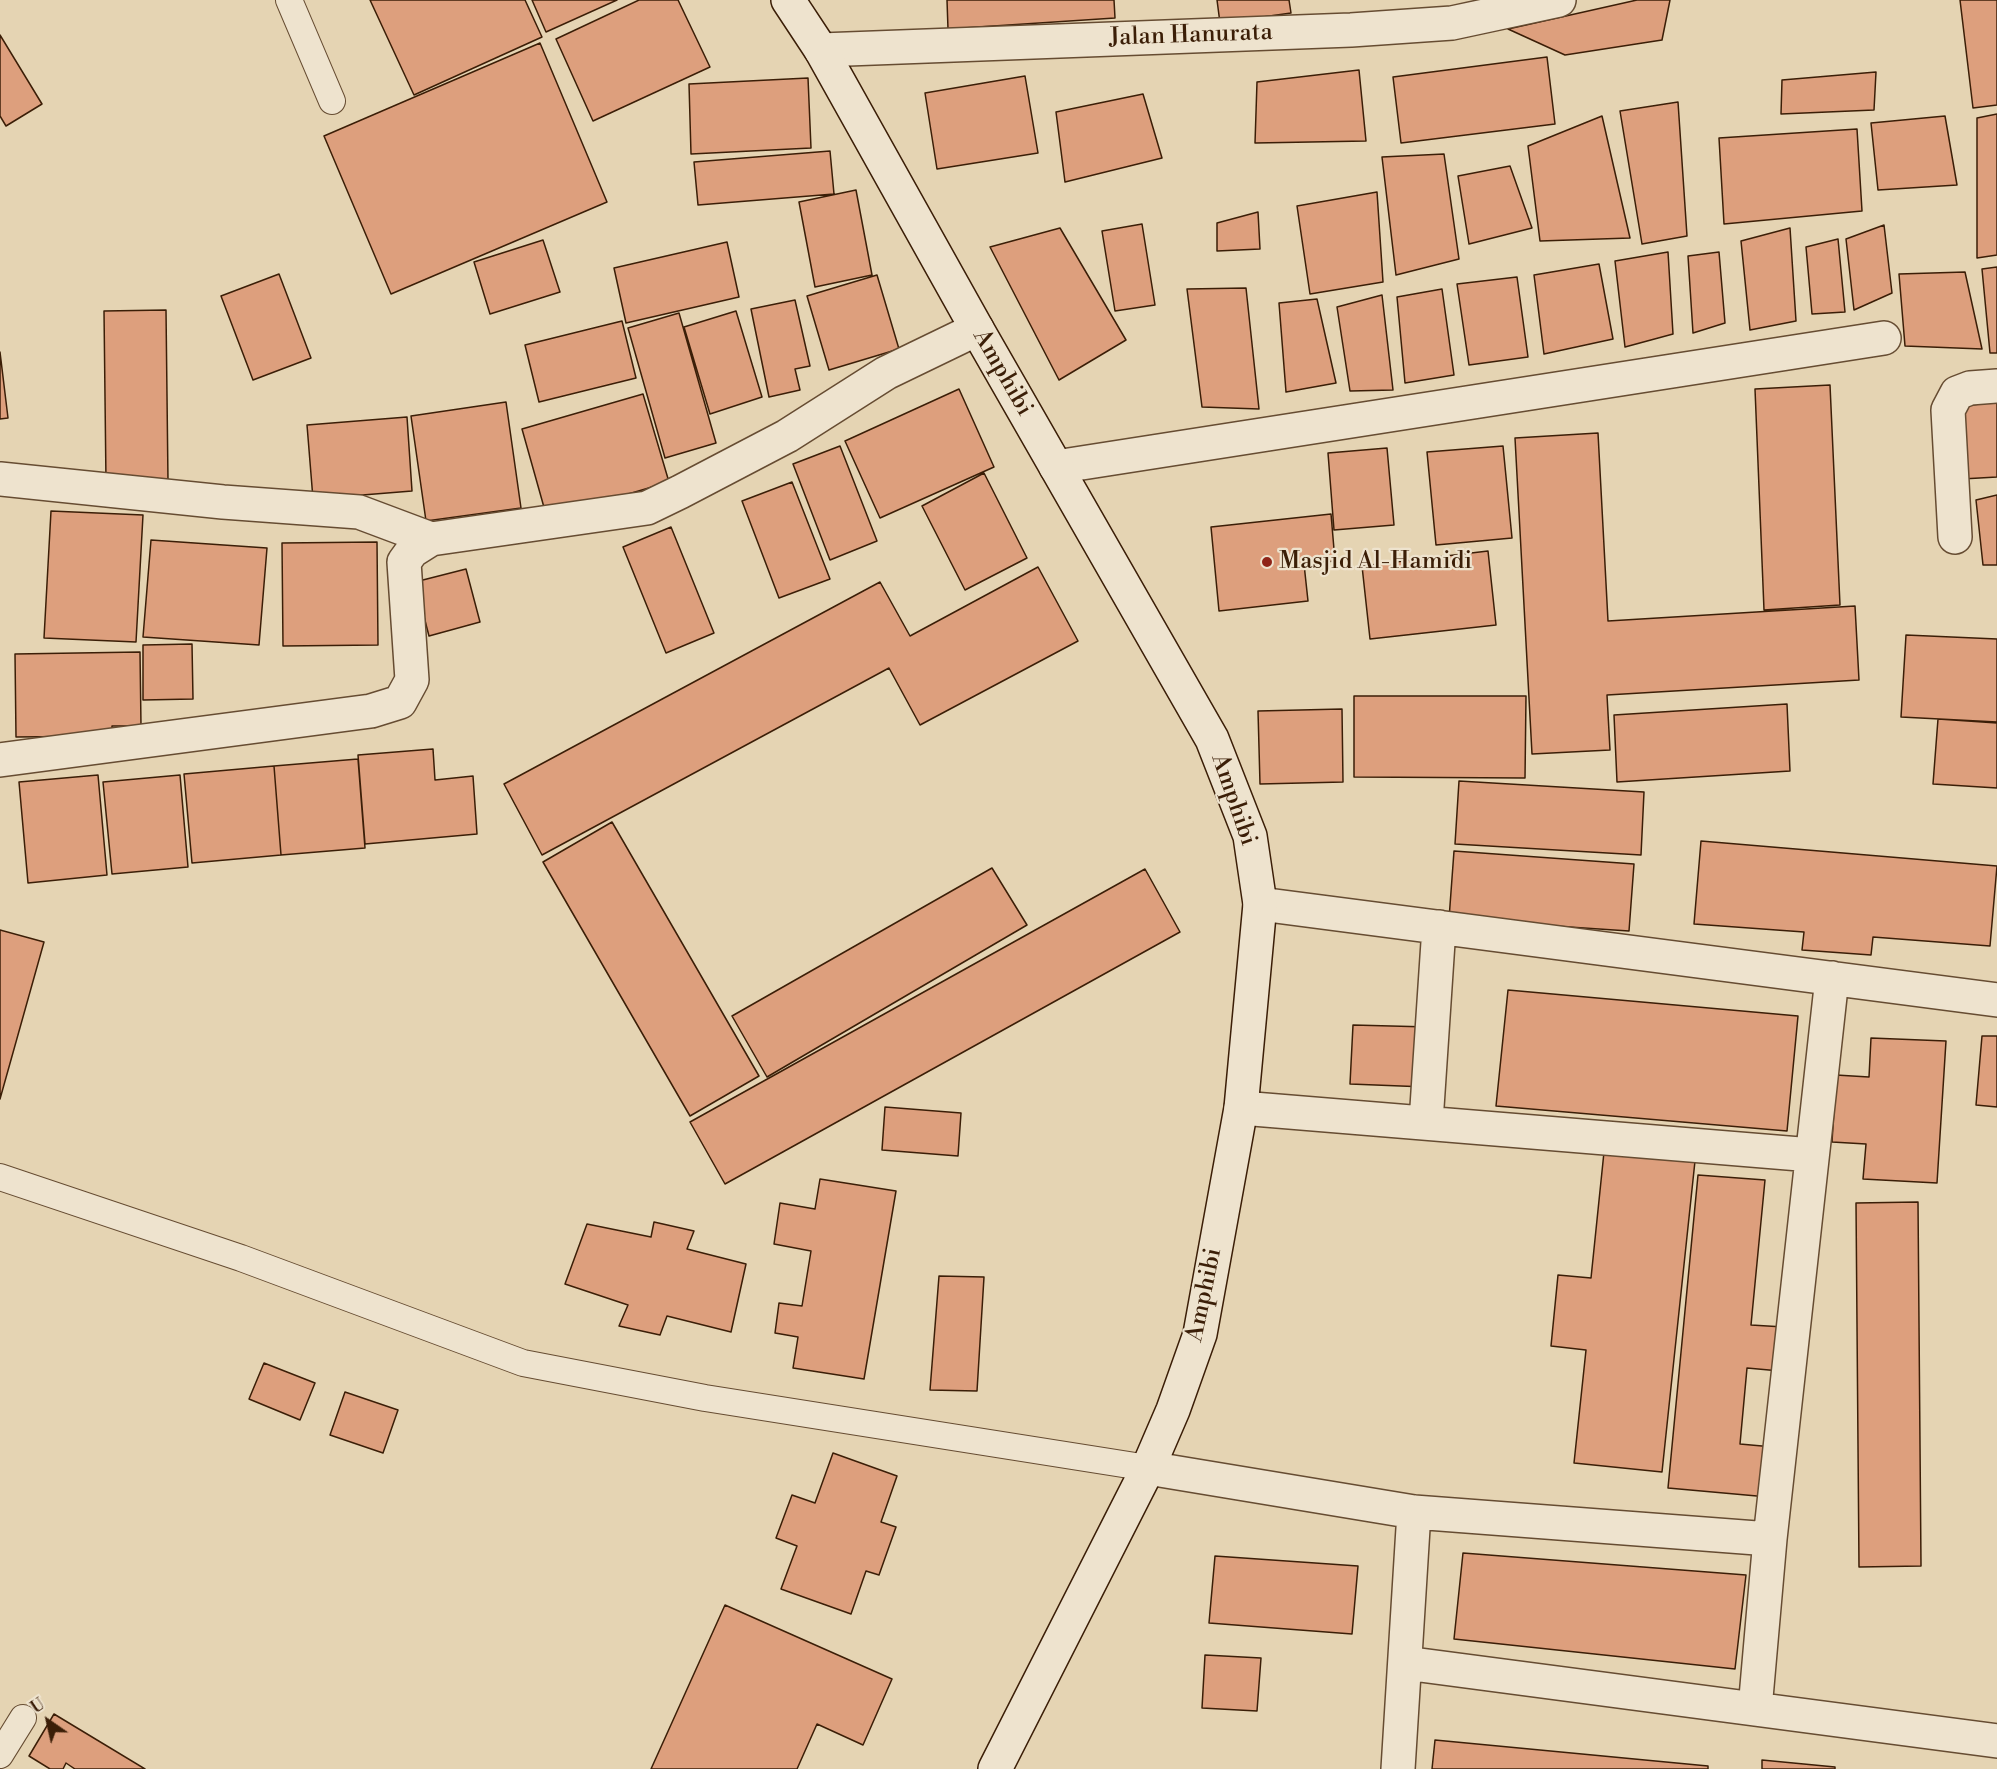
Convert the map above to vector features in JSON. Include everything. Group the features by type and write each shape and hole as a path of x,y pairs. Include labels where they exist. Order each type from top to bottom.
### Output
{"street":[{"name":"Amphibi","path":"788,0 821,50 977,329 1212,740 1250,836 1260,904 1241,1108 1200,1334 1173,1410 1148,1468 995,1769"},
{"name":"Jalan Hanurata","path":"821,50 1351,30 1452,23 1559,0"},
{"path":"0,760 371,711 400,702 412,680 404,562 412,551 431,539 647,507 787,436 886,373 977,329"},
{"path":"1056,467 1884,338"},
{"path":"1955,537 1948,410 1957,393 1970,388 1997,386"},
{"path":"0,479 223,502 359,512 431,539"},
{"path":"1260,904 1997,1000"},
{"path":"1426,1122 1439,927"},
{"path":"1755,1709 1770,1539 1832,978"},
{"path":"1241,1108 1812,1155"},
{"path":"1148,1468 1414,1512 1770,1539"},
{"path":"1398,1769 1414,1512"},
{"path":"1404,1663 1997,1741"}],"lane":[{"path":"289,0 332,101"},
{"path":"0,1177 241,1258 523,1363 705,1398 1148,1468"},
{"path":"0,1755 23,1718"}],"building":[{"path":"370,0 525,0 542,37 414,95"},
{"path":"532,0 617,0 546,32"},
{"path":"639,0 678,0 710,67 593,121 556,39"},
{"path":"947,0 1114,0 1115,18 948,29"},
{"path":"1217,0 1289,0 1291,13 1220,23"},
{"path":"1637,0 1670,0 1662,40 1565,55 1508,29"},
{"path":"1960,0 1997,0 1997,105 1973,108"},
{"path":"0,35 42,104 6,126 0,116"},
{"path":"540,43 607,202 391,294 324,136"},
{"path":"1547,57 1555,124 1401,143 1393,77"},
{"path":"1359,70 1366,141 1255,143 1257,82"},
{"path":"1876,72 1874,110 1781,114 1782,80"},
{"path":"1025,76 1038,153 937,169 925,93"},
{"path":"808,78 811,148 691,154 689,84"},
{"path":"1143,94 1162,158 1065,182 1056,112"},
{"path":"1678,102 1687,236 1642,244 1620,111"},
{"path":"1997,114 1997,255 1977,258 1977,118"},
{"path":"1602,116 1630,238 1540,241 1528,146"},
{"path":"1945,116 1957,185 1878,190 1871,123"},
{"path":"1857,129 1862,211 1724,224 1719,138"},
{"path":"830,151 834,194 698,205 694,162"},
{"path":"1444,154 1459,259 1396,275 1382,157"},
{"path":"1510,166 1532,228 1469,244 1458,176"},
{"path":"856,190 872,275 815,287 799,202"},
{"path":"1377,192 1383,282 1310,294 1297,206"},
{"path":"1258,212 1260,249 1217,251 1217,223"},
{"path":"1142,224 1155,305 1115,311 1102,231"},
{"path":"1884,225 1892,293 1854,310 1846,239"},
{"path":"1060,228 1126,340 1059,380 990,247"},
{"path":"1790,228 1796,321 1750,330 1741,241"},
{"path":"1838,239 1845,312 1812,314 1806,247"},
{"path":"543,240 560,292 490,314 474,262"},
{"path":"727,242 739,297 626,323 614,268"},
{"path":"1668,252 1673,334 1625,347 1615,261"},
{"path":"1719,252 1725,323 1693,333 1688,256"},
{"path":"1599,264 1613,339 1544,354 1534,275"},
{"path":"1997,267 1997,353 1990,353 1982,269"},
{"path":"1965,272 1982,349 1905,346 1899,274"},
{"path":"279,274 311,358 253,380 221,296"},
{"path":"877,275 899,349 829,370 807,296"},
{"path":"1517,277 1528,357 1469,365 1457,284"},
{"path":"1246,288 1259,409 1202,407 1187,289"},
{"path":"1442,289 1454,375 1405,383 1397,297"},
{"path":"1382,295 1393,390 1350,391 1337,307"},
{"path":"1317,299 1336,383 1286,392 1279,303"},
{"path":"795,300 810,366 795,369 800,390 769,397 751,309"},
{"path":"166,310 168,481 106,482 104,311"},
{"path":"736,311 762,397 710,414 684,327"},
{"path":"679,313 716,443 665,458 628,328"},
{"path":"622,321 636,378 539,402 525,345"},
{"path":"0,352 8,418 0,419"},
{"path":"1830,385 1840,605 1764,610 1755,389"},
{"path":"959,389 994,467 880,518 845,441"},
{"path":"643,394 669,482 547,518 522,429"},
{"path":"506,402 521,508 426,521 411,416"},
{"path":"1997,402 1997,477 1962,479 1963,406"},
{"path":"407,417 412,491 313,499 307,425"},
{"path":"1598,433 1608,621 1855,606 1859,680 1607,695 1610,750 1532,754 1515,438"},
{"path":"840,446 877,541 830,560 793,464"},
{"path":"1503,446 1512,538 1436,545 1427,452"},
{"path":"1387,448 1394,525 1334,530 1328,453"},
{"path":"984,473 1027,558 965,590 922,506"},
{"path":"792,482 830,579 779,598 742,501"},
{"path":"1997,495 1997,565 1983,565 1976,500"},
{"path":"51,511 143,515 136,642 44,638"},
{"name":"Masjid Al-Hamidi","path":"1331,514 1335,561 1304,564 1308,601 1219,611 1211,527"},
{"path":"671,527 714,633 666,653 623,547"},
{"path":"151,540 267,548 259,645 143,637"},
{"path":"377,542 378,645 283,646 282,543"},
{"path":"1488,551 1496,625 1370,639 1362,566"},
{"path":"1038,567 1078,641 920,725 889,668 542,855 504,784 880,582 910,636"},
{"path":"466,569 480,622 429,636 415,582"},
{"path":"1906,635 1997,639 1997,722 1901,717"},
{"path":"192,644 193,699 143,700 143,645"},
{"path":"140,652 141,726 112,726 112,736 16,737 15,654"},
{"path":"1354,696 1526,696 1525,778 1354,777"},
{"path":"1787,704 1790,771 1617,782 1614,715"},
{"path":"1342,709 1343,782 1260,784 1258,711"},
{"path":"1938,719 1997,723 1997,788 1933,784"},
{"path":"433,749 435,780 473,776 477,834 365,844 358,755"},
{"path":"358,759 365,848 281,855 274,766"},
{"path":"274,766 281,855 192,863 184,774"},
{"path":"98,775 107,875 28,883 19,782"},
{"path":"180,775 188,867 112,874 103,782"},
{"path":"1459,781 1644,792 1641,855 1455,844"},
{"path":"612,822 759,1076 690,1116 543,862"},
{"path":"1701,841 1997,866 1990,946 1873,937 1871,955 1802,950 1804,932 1694,924"},
{"path":"1454,851 1634,864 1629,931 1449,919"},
{"path":"992,868 1027,925 767,1077 732,1016"},
{"path":"1145,869 1180,932 725,1184 690,1122"},
{"path":"0,930 44,942 0,1099"},
{"path":"1508,990 1798,1016 1787,1131 1496,1106"},
{"path":"1353,1025 1429,1027 1426,1087 1350,1084"},
{"path":"1982,1036 1997,1036 1997,1107 1976,1105"},
{"path":"1871,1038 1946,1041 1937,1183 1863,1179 1866,1144 1832,1142 1836,1075 1869,1077"},
{"path":"885,1107 961,1113 958,1156 882,1150"},
{"path":"1604,1152 1695,1161 1662,1472 1574,1463 1586,1350 1551,1346 1558,1275 1591,1278"},
{"path":"1698,1175 1765,1180 1751,1325 1784,1327 1780,1371 1747,1368 1740,1444 1773,1447 1768,1497 1668,1488"},
{"path":"820,1179 896,1191 864,1379 793,1368 798,1337 775,1333 779,1303 802,1306 811,1251 774,1244 780,1203 815,1209"},
{"path":"1918,1202 1921,1566 1859,1567 1856,1203"},
{"path":"654,1222 694,1231 687,1249 746,1264 731,1332 667,1316 660,1335 619,1326 628,1305 565,1284 587,1224 651,1237"},
{"path":"939,1276 984,1277 977,1391 930,1390"},
{"path":"264,1363 315,1383 300,1420 249,1399"},
{"path":"345,1392 398,1410 383,1453 330,1435"},
{"path":"833,1453 897,1476 881,1522 896,1527 879,1575 866,1571 851,1614 781,1589 797,1546 776,1538 792,1495 815,1503"},
{"path":"1463,1553 1746,1575 1735,1669 1454,1639"},
{"path":"1215,1556 1358,1566 1352,1634 1209,1623"},
{"path":"725,1605 892,1679 863,1745 817,1724 797,1769 651,1769"},
{"path":"1205,1655 1261,1658 1257,1711 1202,1708"},
{"path":"54,1714 145,1769 75,1769 66,1763 63,1769 50,1769 29,1756"},
{"path":"1435,1740 1708,1766 1708,1769 1432,1769"},
{"path":"1762,1760 1835,1767 1835,1769 1762,1769"}],"place":[{"name":"Masjid Al-Hamidi","path":"1267,562"}]}
